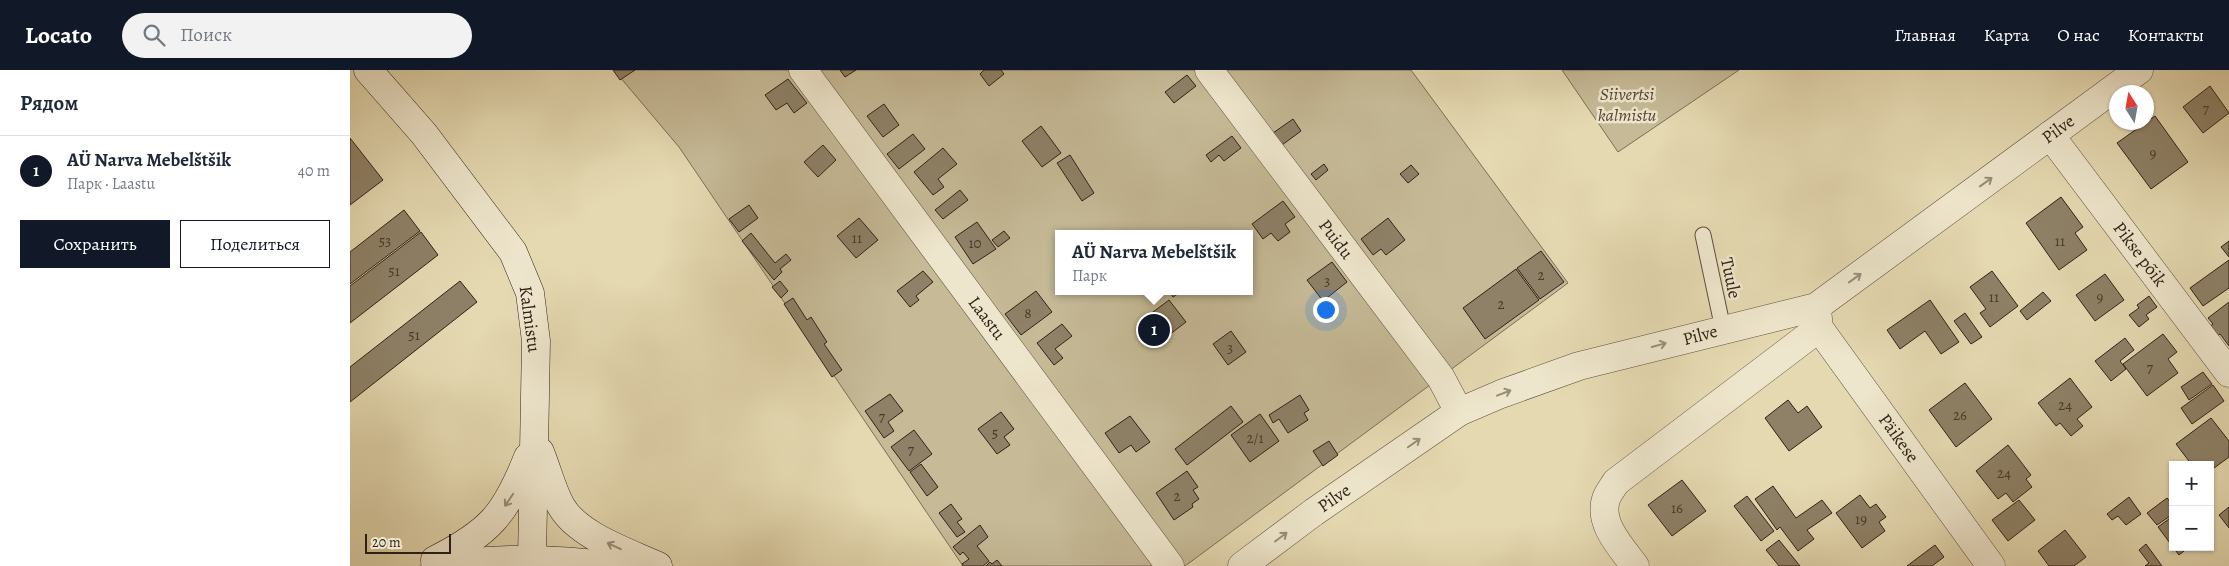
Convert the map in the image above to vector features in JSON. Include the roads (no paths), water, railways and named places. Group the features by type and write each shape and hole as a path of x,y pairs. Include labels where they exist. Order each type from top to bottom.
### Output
{"street":[{"name":"Kalmistu","path":"368,70 424,134 514,252 530,293 536,341 532,560"},
{"name":"Laastu","path":"803,70 1170,566"},
{"name":"Puidu","path":"1209,70 1441,378 1459,412"},
{"name":"Pilve","path":"1242,566 1314,512 1459,412 1501,394 1579,366 1723,329 1818,317 2050,135 2139,70"},
{"name":"Pikse põik","path":"2050,135 2229,373"},
{"path":"1635,566 1613,536 1604,516 1606,499 1616,482 1818,317"},
{"name":"Päikese","path":"1818,317 1991,566"},
{"path":"424,566 464,545 494,522 515,491 535,440"},
{"path":"535,440 561,506 575,524 603,541 658,566"},
{"path":"435,566 456,563 532,560 612,566"}],"lane":[{"name":"Tuule","path":"1703,235 1723,329"}],"place":[{"name":"AÜ Narva Mebelštšik","path":"1154,330"}],"park label":[{"name":"Siivertsi kalmistu","path":"1627,104"}]}
